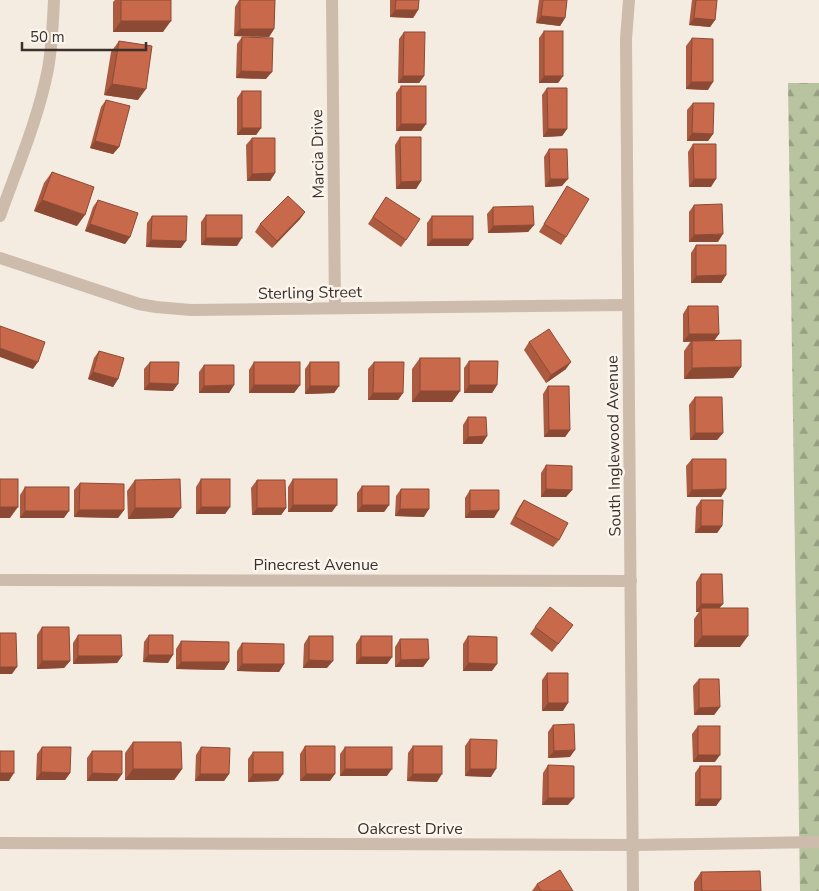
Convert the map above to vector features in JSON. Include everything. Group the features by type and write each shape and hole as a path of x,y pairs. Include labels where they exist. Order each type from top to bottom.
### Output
{"street":[{"path":"0,216 40,103 48,68 54,0"},
{"name":"Marcia Drive","path":"332,0 335,308"},
{"name":"South Inglewood Avenue","path":"629,0 626,39 633,891"},
{"name":"Sterling Street","path":"0,258 121,299 156,307 191,310 628,305"},
{"name":"Pinecrest Avenue","path":"0,580 631,581"},
{"name":"Oakcrest Drive","path":"0,843 633,845 819,842"}],"green space":[{"path":"788,83 819,83 819,891 800,891"}],"building":[{"path":"121,0 171,0 171,21 121,21"},
{"path":"240,0 275,0 274,29 240,29"},
{"path":"396,0 419,0 418,10 395,10"},
{"path":"543,0 567,0 565,18 541,16"},
{"path":"696,0 717,0 715,20 694,18"},
{"path":"544,31 563,31 563,76 544,76"},
{"path":"404,32 425,32 424,76 403,76"},
{"path":"242,37 273,38 272,72 241,71"},
{"path":"692,38 713,39 713,82 691,82"},
{"path":"119,41 152,46 146,89 112,84"},
{"path":"401,86 426,86 426,124 401,124"},
{"path":"547,88 567,88 567,129 548,129"},
{"path":"242,91 261,91 261,128 242,128"},
{"path":"106,100 130,106 119,147 95,141"},
{"path":"693,103 714,103 713,134 692,133"},
{"path":"400,137 421,137 421,181 401,182"},
{"path":"252,138 275,138 275,173 252,174"},
{"path":"693,144 716,144 716,179 694,179"},
{"path":"549,149 567,149 568,179 550,179"},
{"path":"52,172 94,187 85,215 42,200"},
{"path":"567,186 589,199 566,237 544,224"},
{"path":"288,196 305,212 277,241 260,224"},
{"path":"386,197 420,219 406,240 373,217"},
{"path":"98,200 138,213 130,237 90,224"},
{"path":"722,204 723,234 694,235 694,205"},
{"path":"533,206 534,225 493,226 493,207"},
{"path":"206,215 242,215 242,238 206,238"},
{"path":"152,216 187,216 186,241 151,240"},
{"path":"432,216 473,216 473,239 432,239"},
{"path":"696,245 726,245 726,275 696,276"},
{"path":"688,306 718,306 719,334 689,334"},
{"path":"0,326 45,342 38,362 0,348"},
{"path":"549,329 571,362 551,375 529,342"},
{"path":"741,340 741,367 692,368 692,341"},
{"path":"99,351 124,358 118,379 93,372"},
{"path":"420,358 460,358 460,391 420,391"},
{"path":"469,361 498,361 497,385 469,385"},
{"path":"150,362 179,362 178,384 149,383"},
{"path":"254,362 300,362 300,385 254,385"},
{"path":"310,362 339,362 339,386 310,386"},
{"path":"374,362 404,362 403,393 373,393"},
{"path":"204,365 234,365 234,385 204,386"},
{"path":"548,386 569,386 570,430 549,430"},
{"path":"695,397 722,397 723,433 695,433"},
{"path":"468,417 486,417 487,436 468,437"},
{"path":"692,459 726,459 726,489 692,490"},
{"path":"546,465 572,466 572,490 546,489"},
{"path":"0,479 18,479 18,507 0,507"},
{"path":"180,479 181,508 135,508 135,480"},
{"path":"201,479 230,479 230,507 201,507"},
{"path":"293,479 337,479 337,505 293,505"},
{"path":"257,480 285,480 286,508 257,508"},
{"path":"80,483 124,484 124,510 79,510"},
{"path":"362,486 389,486 389,505 362,505"},
{"path":"25,487 69,487 69,511 25,511"},
{"path":"401,489 429,489 429,509 400,509"},
{"path":"470,490 499,490 499,510 470,511"},
{"path":"524,500 568,523 559,540 515,517"},
{"path":"701,500 723,500 722,526 701,526"},
{"path":"701,574 722,574 723,604 701,604"},
{"path":"550,607 573,625 558,644 535,627"},
{"path":"701,608 748,608 748,636 702,636"},
{"path":"42,627 69,627 70,661 42,661"},
{"path":"0,633 16,633 17,667 0,667"},
{"path":"78,635 121,635 122,656 78,656"},
{"path":"149,635 173,635 173,655 148,655"},
{"path":"309,636 333,636 333,661 309,660"},
{"path":"361,636 392,636 392,657 361,657"},
{"path":"468,636 497,637 497,664 468,663"},
{"path":"400,639 428,639 429,659 401,660"},
{"path":"181,641 229,642 229,662 181,662"},
{"path":"242,643 284,644 284,664 242,664"},
{"path":"547,673 568,673 568,703 548,703"},
{"path":"699,679 719,679 720,707 699,708"},
{"path":"574,724 575,750 554,751 553,725"},
{"path":"698,726 720,726 720,755 698,755"},
{"path":"470,739 497,740 496,769 470,769"},
{"path":"133,742 181,742 182,769 133,769"},
{"path":"305,746 335,746 335,774 306,774"},
{"path":"413,746 442,746 442,774 413,774"},
{"path":"42,747 71,747 70,773 41,772"},
{"path":"201,747 230,748 229,774 200,774"},
{"path":"345,747 392,747 392,769 345,769"},
{"path":"0,751 14,751 14,773 0,773"},
{"path":"92,751 122,751 122,774 92,773"},
{"path":"253,752 283,752 283,774 253,774"},
{"path":"548,765 574,766 574,798 548,798"},
{"path":"700,766 721,766 721,799 700,799"},
{"path":"560,870 573,891 541,891 537,884"},
{"path":"760,871 761,891 702,891 701,872"}]}
